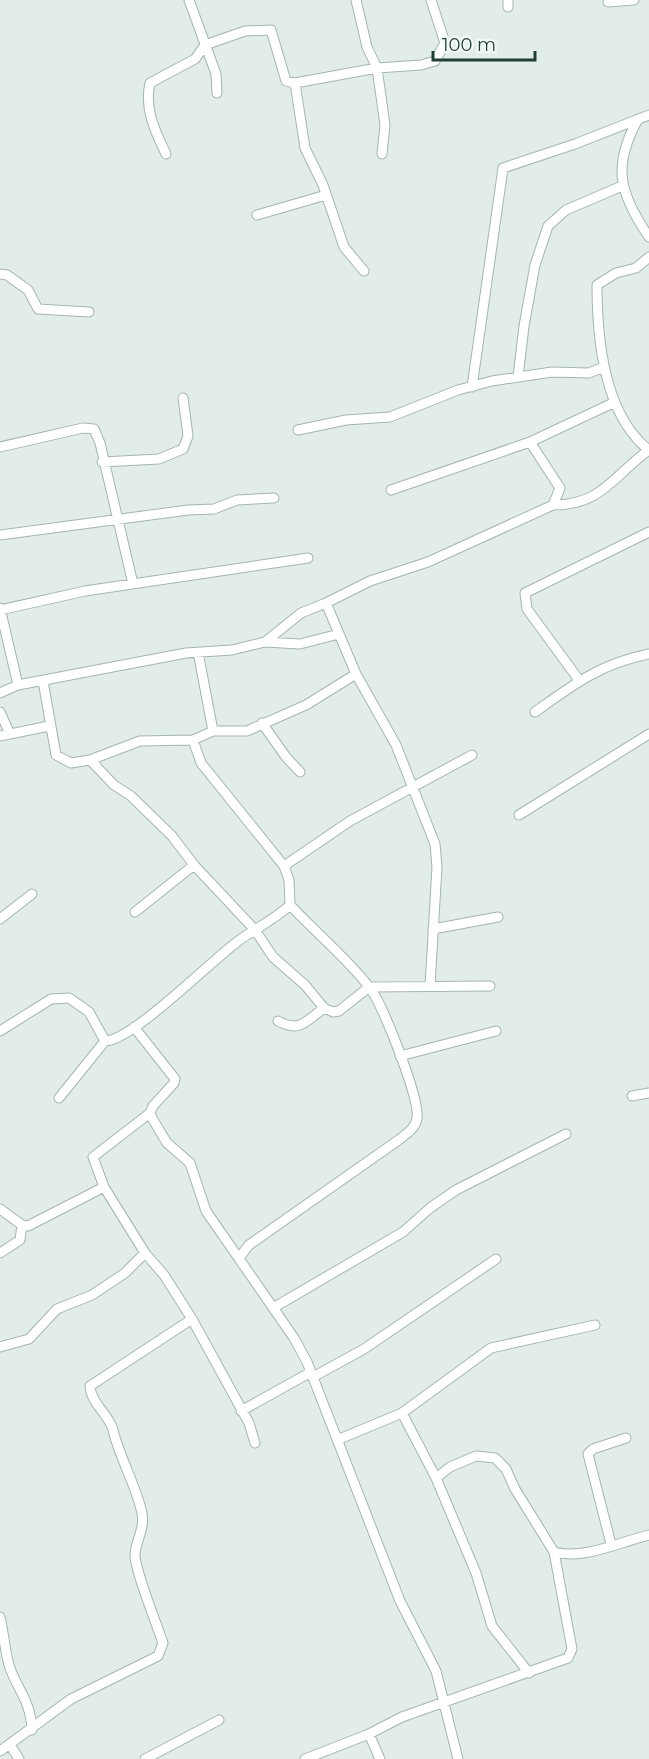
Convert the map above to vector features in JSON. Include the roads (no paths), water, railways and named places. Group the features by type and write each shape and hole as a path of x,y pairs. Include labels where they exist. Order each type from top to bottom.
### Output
{"street":[{"path":"189,0 216,74 217,93"},
{"path":"356,0 367,47 377,68 385,125 382,154"},
{"path":"166,154 152,124 147,95 150,83 195,59 206,45 245,31 271,30 286,81 296,83 377,68 396,69 435,61 445,43 431,0"},
{"path":"608,2 634,0"},
{"path":"296,83 305,148 326,195 344,248 363,271"},
{"path":"472,387 503,168 575,144 649,115"},
{"path":"638,119 622,152 622,186 649,237"},
{"path":"519,376 524,326 535,265 548,226 566,210 622,186"},
{"path":"257,215 326,195"},
{"path":"265,642 301,613 370,581 428,562 553,505 570,506 586,501 603,491 649,450 637,441 615,402 604,367 597,323 597,285 616,273 636,268 649,260"},
{"path":"0,274 7,275 28,290 38,309 89,312"},
{"path":"298,430 346,420 390,417 442,395 519,376 552,372 589,373 604,367"},
{"path":"102,462 159,459 183,449 188,436 183,398"},
{"path":"391,490 530,442 615,402"},
{"path":"0,447 90,427 96,432 133,584"},
{"path":"530,442 560,488 553,505"},
{"path":"0,535 188,510 214,509 237,500 274,498"},
{"path":"579,680 527,609 525,593 649,532"},
{"path":"18,685 0,609 133,584 308,558"},
{"path":"326,603 356,674 396,746 435,844 437,867 430,986"},
{"path":"0,693 18,685 158,657 232,650 265,642 300,644 339,634"},
{"path":"198,652 213,730"},
{"path":"535,712 579,680 618,660 649,654"},
{"path":"43,681 56,755 71,763 90,760 140,741 193,740 213,730 248,731 306,705 356,674"},
{"path":"0,712 5,735 50,726"},
{"path":"262,723 285,758 300,772"},
{"path":"519,815 649,734"},
{"path":"193,740 201,763 284,866 290,880 290,905 349,962 377,998 400,1056 418,1117 414,1127 377,1157 322,1192 249,1245 239,1258"},
{"path":"284,866 350,821 472,755"},
{"path":"90,760 114,785 131,796 172,836 194,865 255,930 273,957 305,985 324,1008 333,1012 339,1011 369,987 490,986"},
{"path":"135,912 194,865"},
{"path":"0,919 32,894"},
{"path":"59,1098 105,1041 118,1039 255,930 271,923 290,905"},
{"path":"433,929 498,917"},
{"path":"0,1030 51,999 69,998 89,1012 105,1041"},
{"path":"278,1021 289,1027 297,1027 324,1008"},
{"path":"134,1027 175,1079 150,1113 93,1156 104,1187 145,1253 165,1275 192,1319 249,1424 255,1443"},
{"path":"400,1056 496,1031"},
{"path":"632,1096 649,1093"},
{"path":"150,1113 166,1143 190,1163 206,1211 294,1338 312,1375 407,1618 436,1671 458,1759"},
{"path":"273,1308 403,1232 430,1208 456,1190 566,1134"},
{"path":"0,1209 22,1225 38,1222 104,1187"},
{"path":"0,1253 20,1240 22,1225"},
{"path":"0,1347 29,1339 57,1310 92,1295 125,1274 145,1253"},
{"path":"241,1411 364,1349 496,1259"},
{"path":"0,1751 32,1730 71,1699 158,1656 162,1650 163,1643 136,1562 135,1554 142,1523 136,1493 122,1463 112,1427 92,1396 90,1386 192,1319"},
{"path":"337,1440 402,1413 491,1348 595,1325"},
{"path":"402,1413 436,1478 476,1573 492,1626 530,1673"},
{"path":"611,1544 588,1454 593,1449 627,1438"},
{"path":"304,1759 369,1734 402,1717 568,1658 572,1649 554,1552 515,1489 506,1469 495,1458 476,1456 450,1467 436,1478"},
{"path":"554,1552 565,1555 585,1552 649,1534"},
{"path":"0,1617 7,1642 10,1669 28,1702 32,1730"},
{"path":"145,1759 219,1720"},
{"path":"369,1734 380,1759"},
{"path":"10,1745 19,1759"}]}
